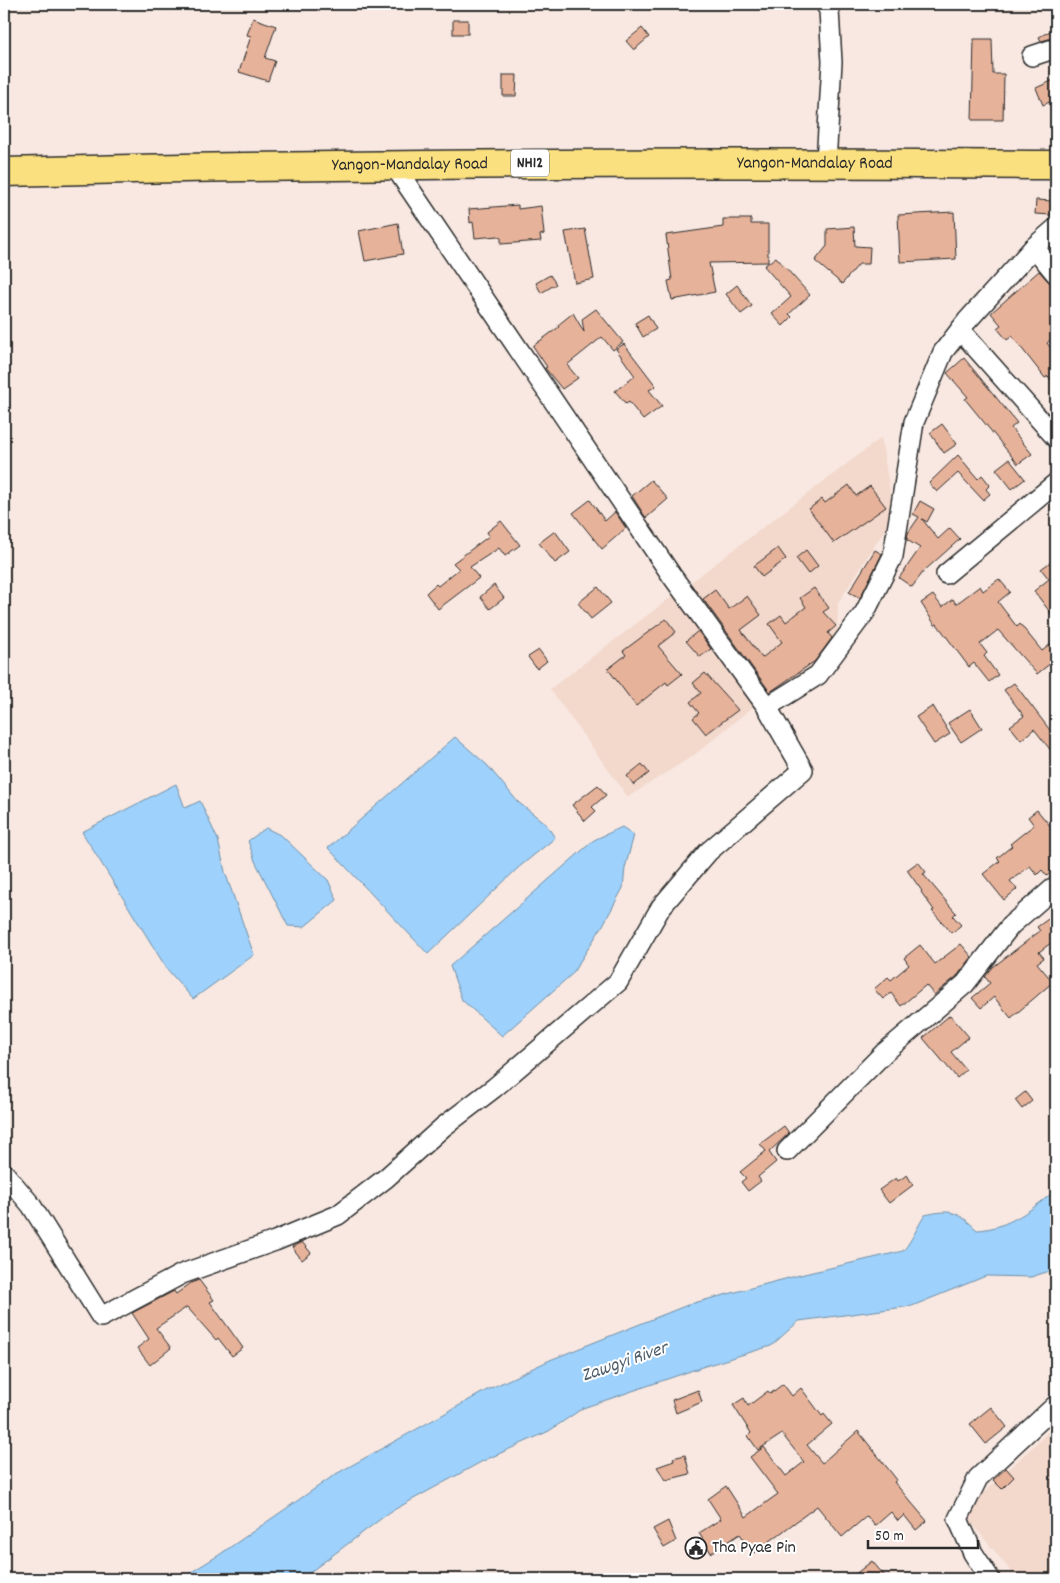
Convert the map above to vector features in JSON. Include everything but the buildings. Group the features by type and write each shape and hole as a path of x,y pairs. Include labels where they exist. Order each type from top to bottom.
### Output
{"highway":[{"name":"Yangon-Mandalay Road","path":"4,172 394,164 826,163 1056,165"}],"street":[{"path":"825,4 829,10 832,62 826,163"},
{"path":"1032,56 1056,48"},
{"path":"4,1173 30,1205 101,1317 182,1274 275,1241 338,1215 386,1178 443,1127 502,1082 618,982 661,907 708,852 803,770 767,707 672,576 394,164"},
{"path":"767,707 818,676 865,612 893,556 914,422 943,352 960,330 1034,247 1056,228"},
{"path":"1034,247 1056,274"},
{"path":"960,330 1056,438"},
{"path":"946,574 1056,483"},
{"path":"787,1151 884,1053 965,984 1011,925 1056,886"},
{"path":"990,1579 972,1553 958,1520 978,1478 1056,1405"}],"shaded area":[{"path":"881,438 894,515 838,603 837,649 749,710 694,755 628,797 550,689"},
{"path":"1056,1425 1056,1579 1017,1579 963,1512"}],"water":[{"path":"455,737 487,765 518,802 546,824 555,838 518,868 428,954 328,848"},
{"path":"176,784 185,808 200,801 218,840 225,872 254,955 193,999 167,969 82,832"},
{"path":"622,827 634,835 625,868 623,888 603,925 572,974 502,1036 462,1000 450,966 594,840"},
{"path":"266,828 282,836 328,880 337,900 304,927 288,926 255,861 248,841"},
{"name":"Zawgyi River","path":"1056,1190 1056,1268 1053,1270 1031,1277 986,1276 912,1306 799,1321 771,1346 705,1366 583,1408 549,1431 481,1462 390,1512 301,1579 180,1579 219,1555 336,1474 487,1390 550,1360 690,1304 800,1275 903,1251 925,1215 942,1212 954,1213 977,1230 988,1229 1020,1216"}],"place":[{"name":"Tha Pyae Pin","path":"696,1548"}]}
